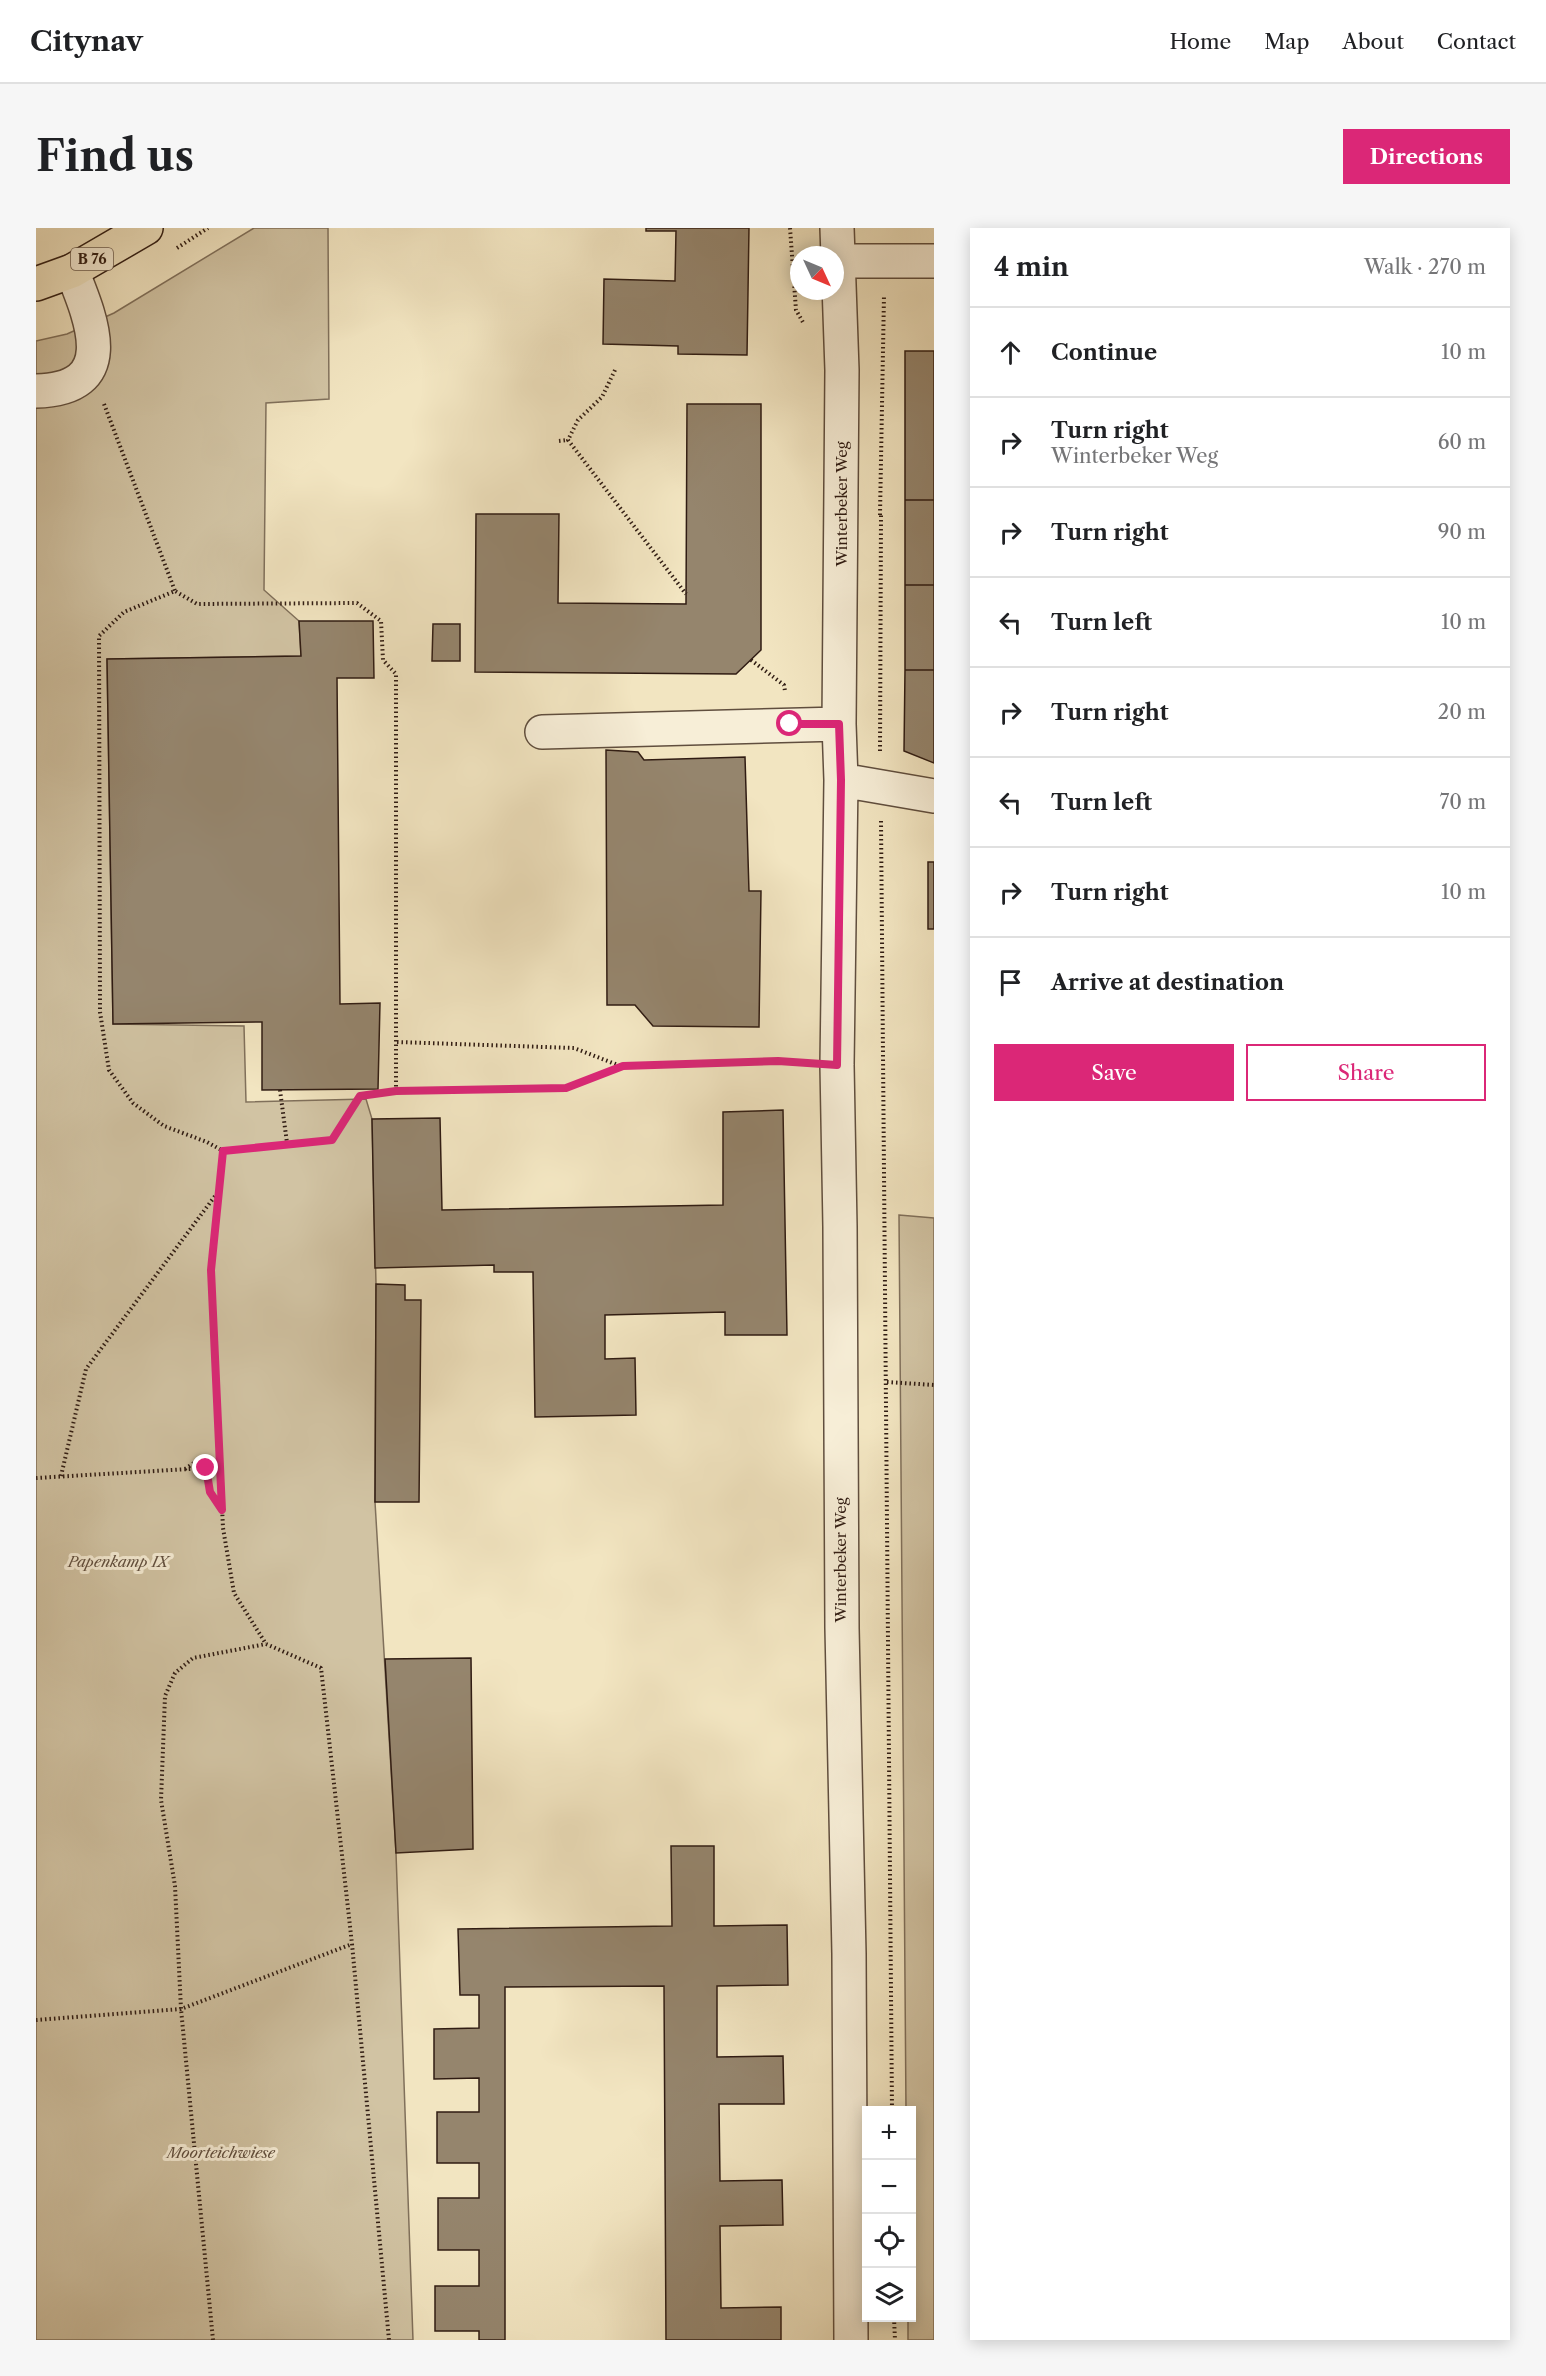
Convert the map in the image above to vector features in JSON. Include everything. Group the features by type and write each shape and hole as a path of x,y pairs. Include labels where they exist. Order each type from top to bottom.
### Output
{"highway":[{"name":"B 76","path":"36,284 72,272 146,228"}],"street":[{"name":"Winterbeker Weg","path":"837,228 838,246"},
{"path":"844,261 934,261"},
{"path":"36,391 47,391 81,379 90,366 94,353 85,304 72,272"},
{"name":"Winterbeker Weg","path":"839,300 842,370 839,724 841,780 837,1065 842,1628 849,1954 851,2340"},
{"path":"542,732 839,724"},
{"path":"841,780 934,796"}],"path":[{"path":"90,366 176,591 197,604 357,603 381,621 383,660 396,674 396,1091"},
{"path":"568,440 578,420 602,397 615,370"},
{"path":"559,441 568,440"},
{"path":"568,440 686,594"},
{"path":"881,514 880,787 892,2106"},
{"path":"176,591 124,612 99,636 100,1012 109,1070 133,1103 164,1126 207,1142 223,1151 332,1140 360,1096 396,1091 566,1088 623,1066 778,1061 837,1065"},
{"path":"397,1042 574,1048 623,1066"},
{"path":"280,1090 287,1143"},
{"path":"223,1151 211,1270 222,1510 234,1593 266,1644 321,1668 352,1944 389,2340"},
{"path":"61,1476 86,1369 218,1191"},
{"path":"886,1382 934,1385"},
{"path":"36,1478 206,1468 210,1492 222,1510"},
{"path":"213,2340 181,2009 175,1886 161,1800 165,1696 176,1673 193,1658 266,1644"},
{"path":"36,2020 181,2009 352,1944"},
{"path":"894,2322 895,2340"}],"green space":[{"name":"Moorteichwiese","path":"254,228 328,228 329,399 266,403 264,590 299,621 301,656 107,659 113,1024 244,1026 246,1102 366,1099 372,1119 376,1284 375,1502 396,1853 413,2340 36,2340 36,341 67,334 114,313"},
{"path":"899,1215 934,1218 934,2340 908,2340 908,2322 916,2322 916,2106 906,2106"}],"building":[{"path":"646,228 749,228 747,355 678,354 678,346 603,344 604,279 675,281 676,231 646,231"},
{"path":"905,351 934,351 934,500 905,500"},
{"path":"687,404 761,404 761,650 736,674 475,672 476,514 559,514 558,603 686,604"},
{"path":"905,500 934,500 934,585 905,585"},
{"path":"905,585 934,585 934,670 905,670"},
{"path":"299,621 373,621 374,678 337,678 340,1004 380,1003 378,1089 262,1090 262,1022 113,1024 107,659 301,656"},
{"path":"433,624 460,624 460,661 432,661"},
{"path":"905,670 934,670 934,763 904,751"},
{"path":"606,750 638,752 644,760 745,757 749,891 761,891 759,1027 653,1026 635,1005 607,1005"},
{"path":"928,862 934,862 934,929 928,929"},
{"path":"783,1110 787,1335 725,1335 725,1312 605,1315 605,1359 635,1358 636,1415 535,1417 533,1272 494,1272 494,1265 375,1268 372,1119 440,1118 442,1210 723,1205 723,1112"},
{"path":"376,1284 405,1285 405,1300 421,1300 419,1502 375,1502"},
{"path":"471,1658 473,1849 396,1853 385,1659"},
{"path":"671,1846 714,1846 714,1926 787,1925 788,1985 717,1986 717,2057 783,2056 784,2104 719,2104 720,2181 782,2180 783,2225 720,2226 721,2308 781,2307 781,2340 666,2340 664,1986 505,1987 505,2340 479,2340 479,2331 435,2331 435,2286 479,2286 479,2250 438,2250 438,2198 479,2198 479,2163 437,2163 437,2112 479,2112 479,2078 434,2079 434,2029 479,2028 479,1995 460,1995 458,1929 672,1926"}],"route":[{"path":"206,1468 210,1492 222,1510 211,1270 223,1151 332,1140 360,1096 396,1091 566,1088 623,1066 778,1061 837,1065 841,780 839,724 790,724"}],"park label":[{"name":"Papenkamp IX","path":"118,1562"}]}
